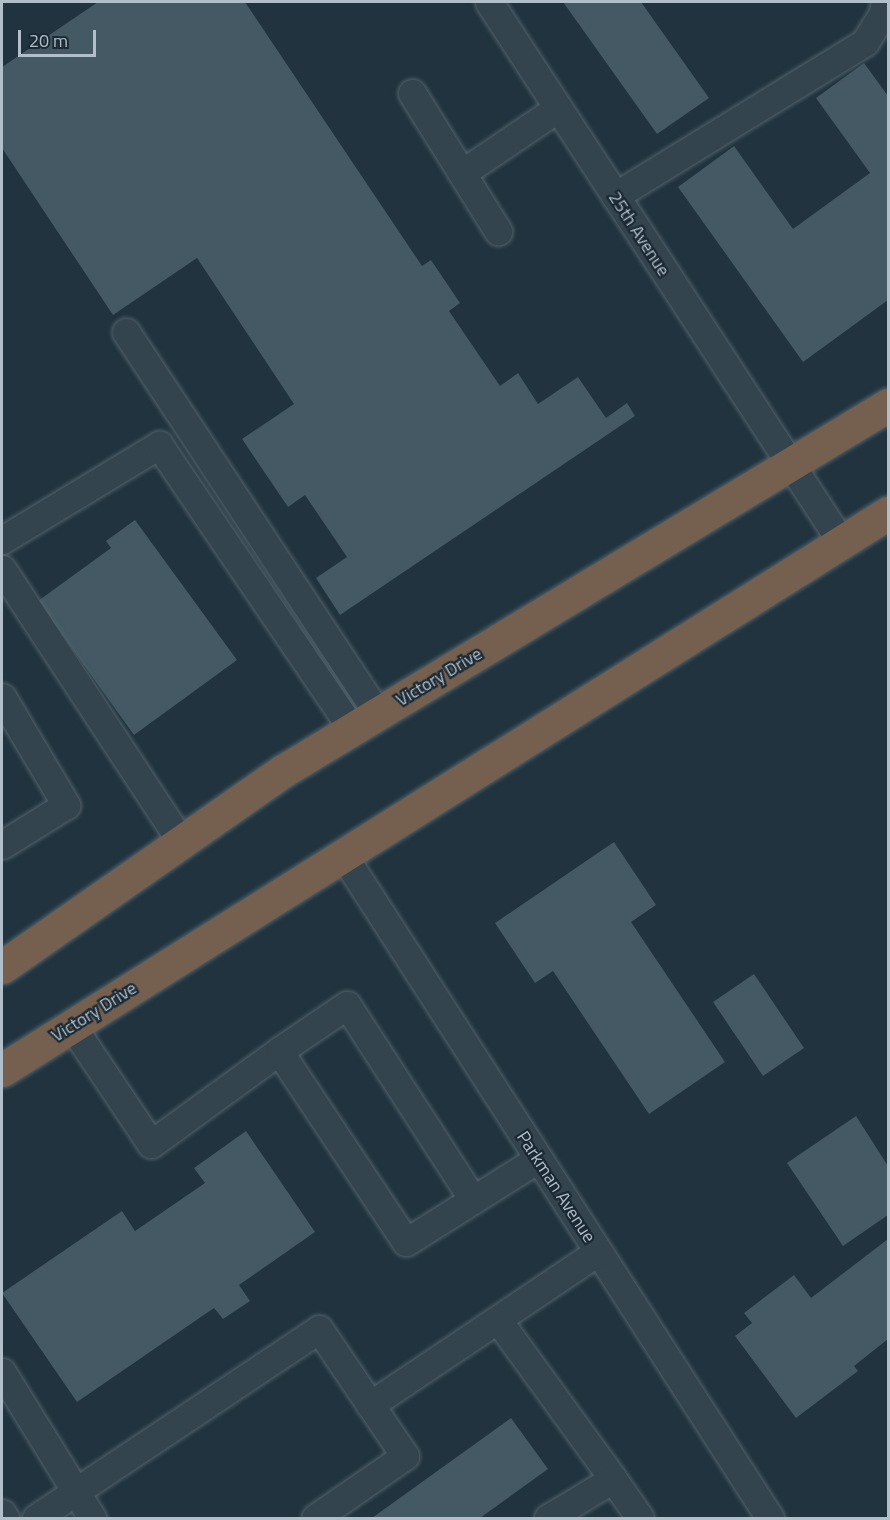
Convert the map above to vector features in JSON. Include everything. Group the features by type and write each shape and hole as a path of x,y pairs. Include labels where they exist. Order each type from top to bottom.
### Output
{"highway":[{"name":"Victory Drive","path":"2,967 283,771 790,467 888,405"},
{"name":"Victory Drive","path":"2,1070 888,513"}],"street":[{"name":"25th Avenue","path":"489,2 790,467 842,543"},
{"path":"615,196 865,42 882,15 885,2"},
{"path":"412,93 498,231"},
{"path":"462,173 558,108"},
{"path":"126,332 365,722"},
{"path":"2,540 159,445 365,722"},
{"path":"2,569 181,842"},
{"path":"2,697 11,737 66,805 2,845"},
{"name":"Parkman Avenue","path":"343,855 770,1518"},
{"path":"72,1026 151,1144 279,1051 347,1005 473,1200"},
{"path":"279,1051 406,1242 538,1159"},
{"path":"370,1405 598,1252"},
{"path":"498,1320 640,1518"},
{"path":"36,1518 319,1329 405,1456 315,1518"},
{"path":"2,1372 92,1518"},
{"path":"548,1518 613,1479"},
{"path":"2,1513 5,1518"}],"building":[{"path":"98,2 245,2 422,266 431,260 460,303 449,311 500,386 518,373 538,404 578,377 606,418 627,403 635,416 340,615 316,578 347,557 305,495 288,507 242,439 294,404 197,258 113,315 2,148 2,67"},
{"path":"563,2 641,2 709,98 657,134"},
{"path":"864,63 888,96 888,300 803,362 678,187 734,146 793,229 870,173 816,98"},
{"path":"135,520 237,660 134,735 38,601 111,548 106,541"},
{"path":"614,842 656,905 631,922 725,1062 649,1114 553,971 535,983 495,923"},
{"path":"754,974 804,1048 763,1076 713,1002"},
{"path":"856,1116 888,1166 888,1215 843,1246 787,1163"},
{"path":"246,1131 315,1232 239,1285 250,1301 223,1319 214,1308 77,1402 2,1293 122,1211 135,1231 205,1183 194,1168"},
{"path":"888,1239 888,1339 854,1366 858,1371 796,1418 735,1336 752,1323 744,1313 794,1275 811,1298"},
{"path":"511,1418 548,1469 480,1518 372,1518"}]}
